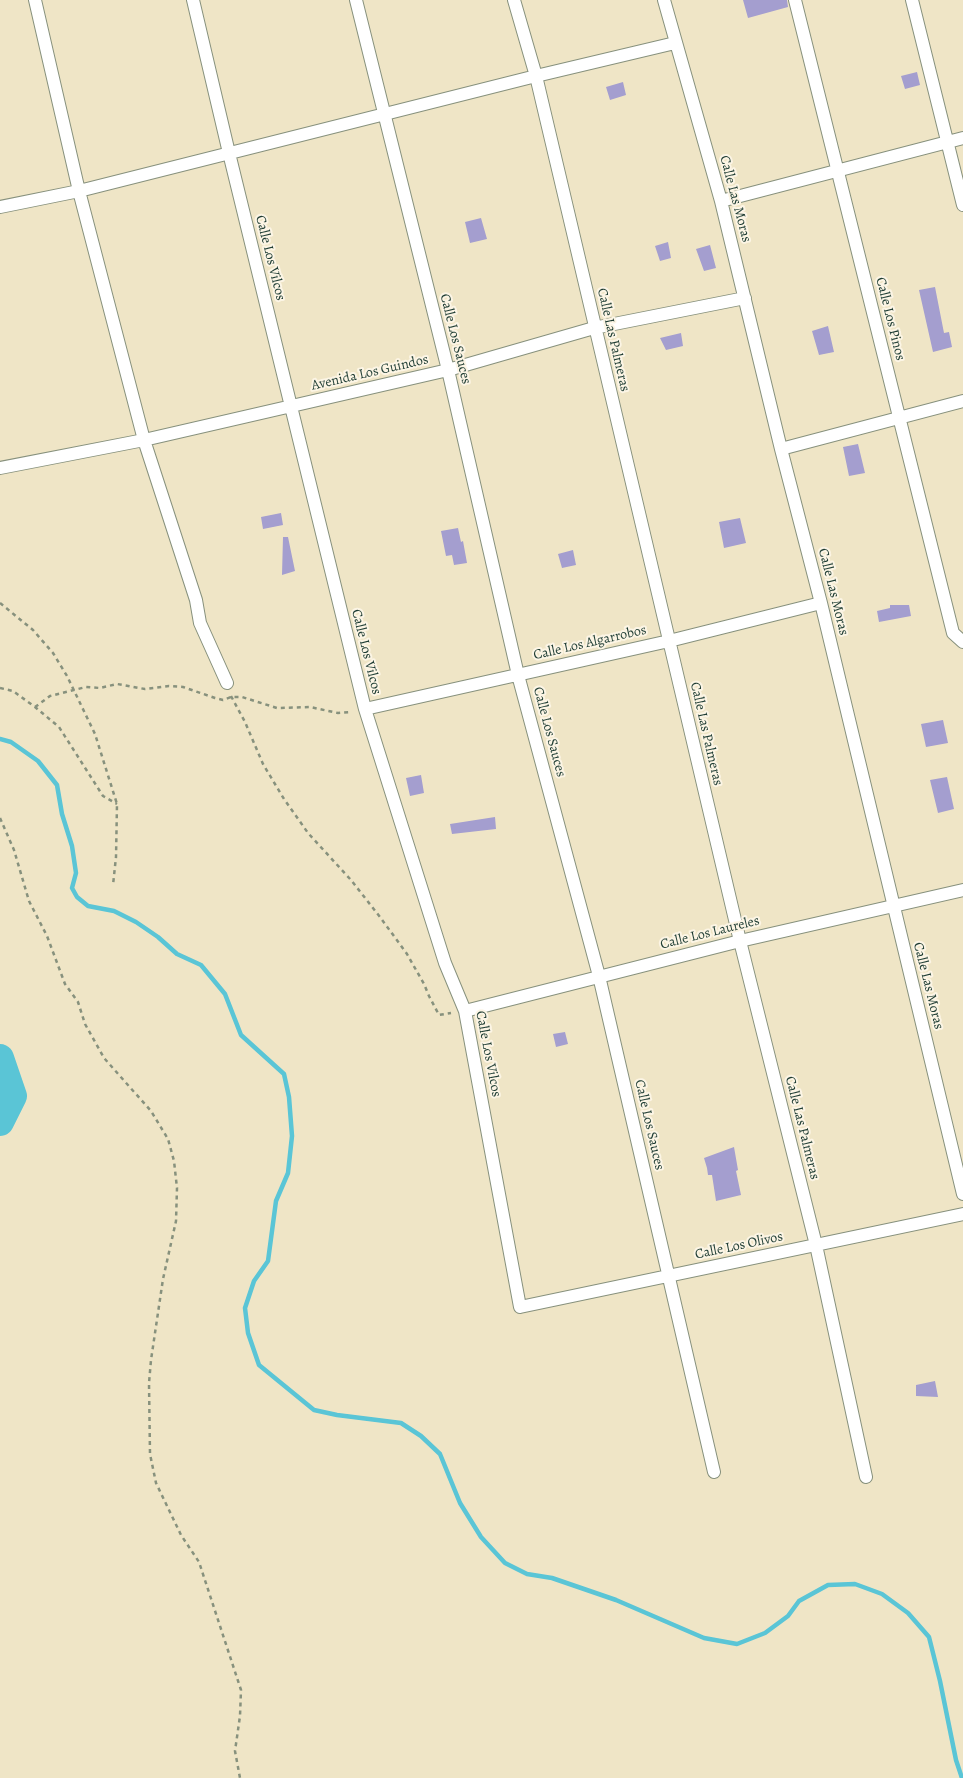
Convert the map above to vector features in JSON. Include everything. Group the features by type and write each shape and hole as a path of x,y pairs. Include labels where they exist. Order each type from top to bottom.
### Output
{"street":[{"path":"34,0 79,191 144,440 196,600 200,623 227,683"},
{"name":"Calle Los Vilcos","path":"193,0 365,709 445,963 465,1011 520,1307"},
{"name":"Calle Los Sauces","path":"356,0 448,370 518,675 599,976 714,1472"},
{"name":"Calle Las Palmeras","path":"514,0 536,76 740,941 816,1245 866,1477"},
{"name":"Calle Las Moras","path":"664,0 721,201 781,449 821,603 963,1194"},
{"name":"Calle Los Pinos","path":"795,0 953,633 963,642"},
{"path":"912,0 963,205"},
{"path":"0,206 79,191 536,76 676,43"},
{"path":"721,201 963,138"},
{"name":"Avenida Los Guindos","path":"0,468 144,440 448,370 594,328 745,298"},
{"path":"781,449 963,401"},
{"name":"Calle Los Algarrobos","path":"365,709 669,641 821,603"},
{"name":"Calle Los Laureles","path":"465,1011 740,941 963,890"},
{"name":"Calle Los Olivos","path":"520,1307 963,1214"}],"path":[{"path":"0,603 33,630 53,652 95,734 117,804 114,885"},
{"path":"227,683 231,697 245,722 263,764 284,799 320,848 352,880 380,917 416,971 439,1015 465,1011"},
{"path":"35,707 50,696 86,687 100,688 117,684 145,689 169,686 183,687 204,696 223,700 231,697 242,697 277,708 310,707 338,713 365,709"},
{"path":"0,688 13,691 59,727 103,796 117,804"},
{"path":"0,818 14,850 29,902 46,936 65,984 78,1002 85,1024 104,1058 151,1111 168,1139 174,1161 178,1188 176,1221 163,1279 151,1360 149,1383 150,1454 156,1483 181,1535 198,1562 241,1690 236,1751 240,1778"}],"building":[{"path":"743,0 787,0 788,7 748,18"},
{"path":"917,72 920,85 905,89 901,76"},
{"path":"623,82 626,95 610,100 606,87"},
{"path":"481,218 487,239 470,243 465,222"},
{"path":"668,242 671,258 660,261 655,246"},
{"path":"710,245 716,268 704,271 696,249"},
{"path":"935,287 944,333 949,332 952,347 933,352 919,290"},
{"path":"828,326 834,352 819,355 812,331"},
{"path":"681,333 683,346 666,350 660,338"},
{"path":"858,444 865,473 849,476 843,447"},
{"path":"281,513 283,525 263,529 261,517"},
{"path":"740,518 746,543 724,548 719,522"},
{"path":"458,528 461,542 463,541 467,563 454,565 452,555 446,556 441,531"},
{"path":"283,537 288,537 295,571 282,575"},
{"path":"573,550 576,565 562,568 558,554"},
{"path":"890,605 909,605 911,616 879,622 877,611 890,608"},
{"path":"943,720 948,743 926,747 921,724"},
{"path":"421,775 424,793 410,796 406,778"},
{"path":"947,777 954,809 938,813 930,780"},
{"path":"495,817 496,829 452,834 450,824"},
{"path":"565,1032 568,1044 556,1047 553,1034"},
{"path":"734,1147 741,1195 716,1201 712,1175 708,1175 704,1158"},
{"path":"935,1381 938,1397 916,1396 916,1385"}],"waterway":[{"path":"0,739 11,742 38,761 57,785 62,814 72,846 76,873 72,888 77,897 88,906 114,911 136,922 158,937 177,954 201,965 225,994 241,1035 284,1074 289,1097 292,1136 288,1173 276,1201 268,1261 254,1281 245,1308 248,1333 259,1365 314,1410 337,1415 401,1423 421,1436 440,1454 460,1503 481,1537 505,1563 527,1574 552,1578 616,1600 704,1638 737,1644 765,1633 788,1616 799,1601 828,1585 855,1584 882,1594 908,1613 929,1637 956,1760 962,1778"},
{"path":"0,1058 13,1096 0,1122"}]}
